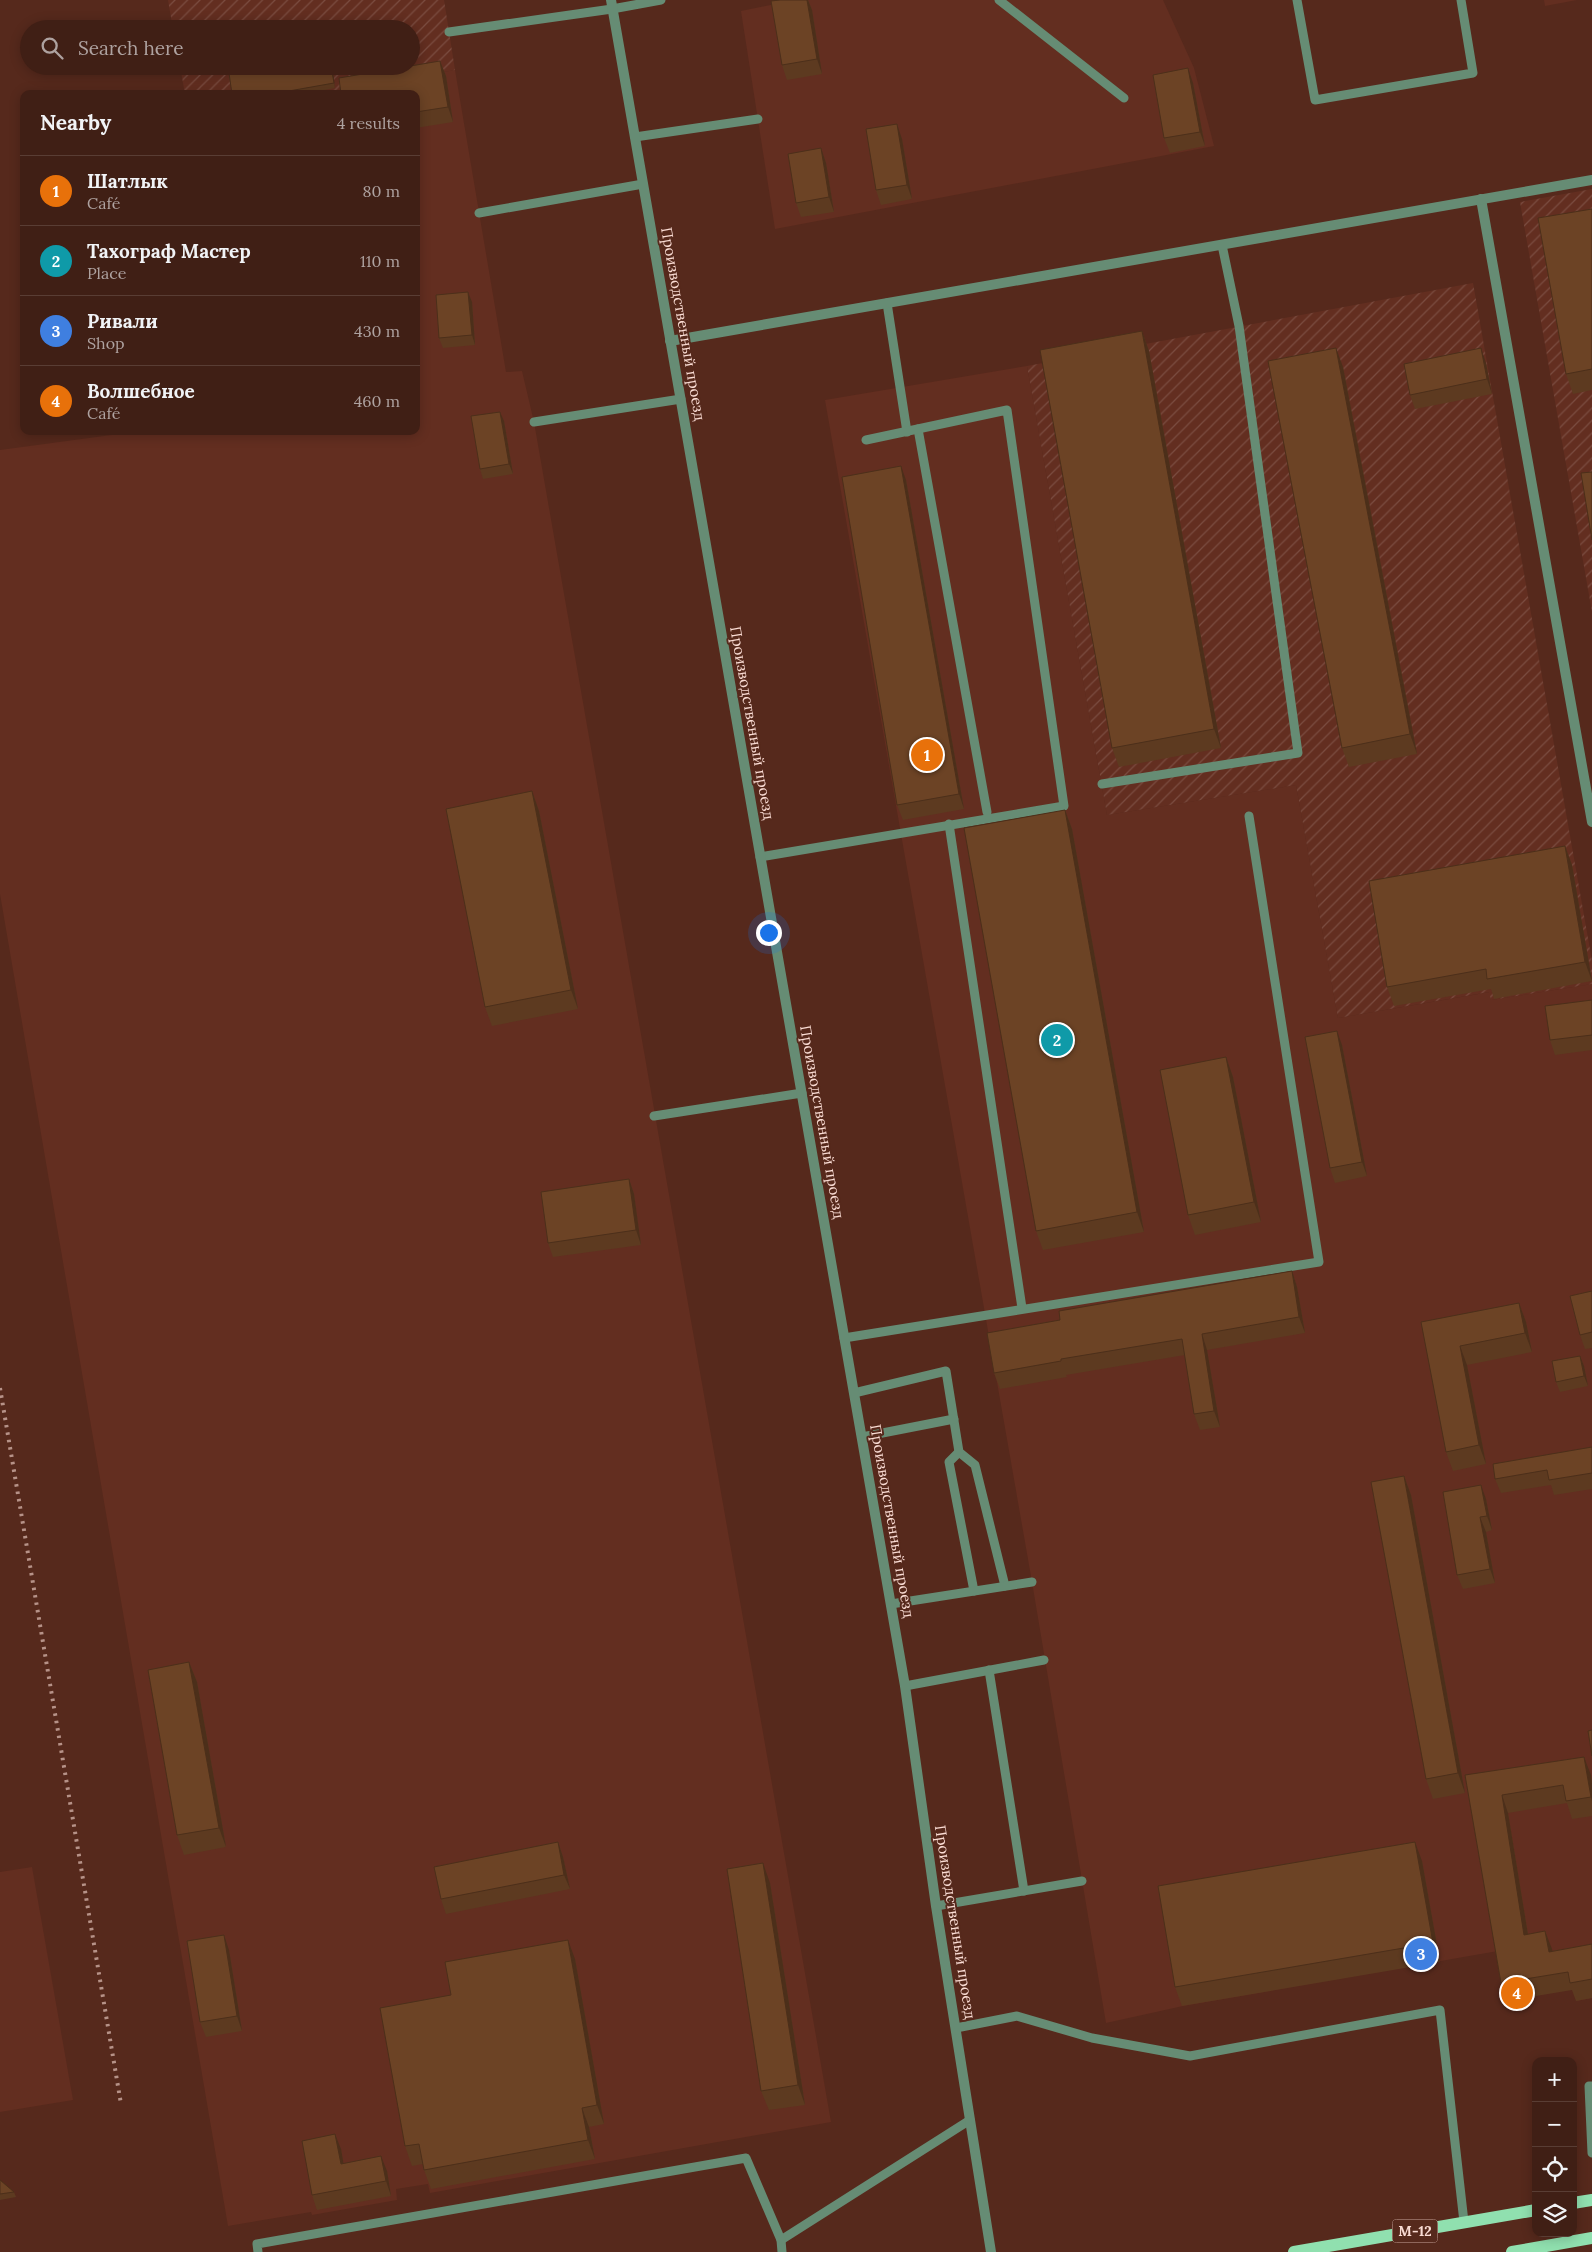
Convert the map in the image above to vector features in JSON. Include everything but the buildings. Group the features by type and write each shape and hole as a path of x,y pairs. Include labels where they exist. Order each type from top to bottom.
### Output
{"main road":[{"path":"1577,2202 1592,2200"},
{"name":"М-12","path":"1294,2252 1532,2211"},
{"path":"1512,2252 1592,2238"}],"street":[{"name":"Производственный проезд","path":"612,4 905,1686 936,1906 991,2252"},
{"path":"670,341 1592,180"},
{"path":"1481,199 1592,822"}],"lane":[{"path":"449,32 612,4 661,0"},
{"path":"999,0 1124,98"},
{"path":"1297,0 1315,100 1473,73 1461,0"},
{"path":"635,137 758,119"},
{"path":"479,213 643,184"},
{"path":"1102,784 1298,753 1239,326 1222,244"},
{"path":"887,303 907,432"},
{"path":"534,422 680,400"},
{"path":"760,857 1064,806 1006,410 866,440"},
{"path":"918,429 987,812"},
{"path":"844,1338 1022,1308 1319,1262 1249,816"},
{"path":"949,824 1022,1308"},
{"path":"654,1116 802,1093"},
{"path":"854,1393 946,1371 959,1452 975,1464 1005,1586"},
{"path":"862,1437 954,1419"},
{"path":"959,1452 949,1462 974,1591"},
{"path":"891,1604 1032,1582"},
{"path":"905,1686 1044,1660"},
{"path":"989,1670 1024,1890"},
{"path":"936,1906 1082,1881"},
{"path":"956,2028 1017,2016 1092,2038 1190,2056 1440,2010 1464,2222"},
{"path":"1592,2086 1589,2086 1592,2153"},
{"path":"780,2240 970,2120"},
{"path":"258,2252 257,2244 746,2158 780,2240 782,2252"}],"shaded area":[{"path":"168,0 444,0 455,70 339,90 184,90 182,75 420,75 420,20 171,20"},
{"path":"795,0 1163,0 1194,68 1214,146 775,229 741,11"},
{"path":"1544,0 1577,0 1545,6"},
{"path":"455,70 506,372 522,371 534,422 831,2122 430,2193 428,2184 396,2189 397,2200 312,2215 311,2212 228,2226 0,894 0,450 111,435 420,435 420,90 339,90"},
{"path":"1592,189 1592,612 1520,202"},
{"path":"1473,283 1592,961 1592,984 1491,1000 1489,992 1338,1018 1296,785 1107,815 1027,366"},
{"path":"1027,366 1107,815 1296,785 1338,1018 1490,992 1491,1000 1592,984 1592,1998 1576,2001 1575,1990 1498,1951 1183,2006 1106,2023 1032,1582 825,400"},
{"path":"32,1867 73,2100 0,2112 0,1872"}],"railway":[{"path":"0,1388 121,2104"}],"place":[{"name":"Шатлык","path":"927,755"},
{"name":"Тахограф Мастер","path":"1057,1040"},
{"name":"Ривали","path":"1421,1954"},
{"name":"Волшебное","path":"1517,1993"}]}
